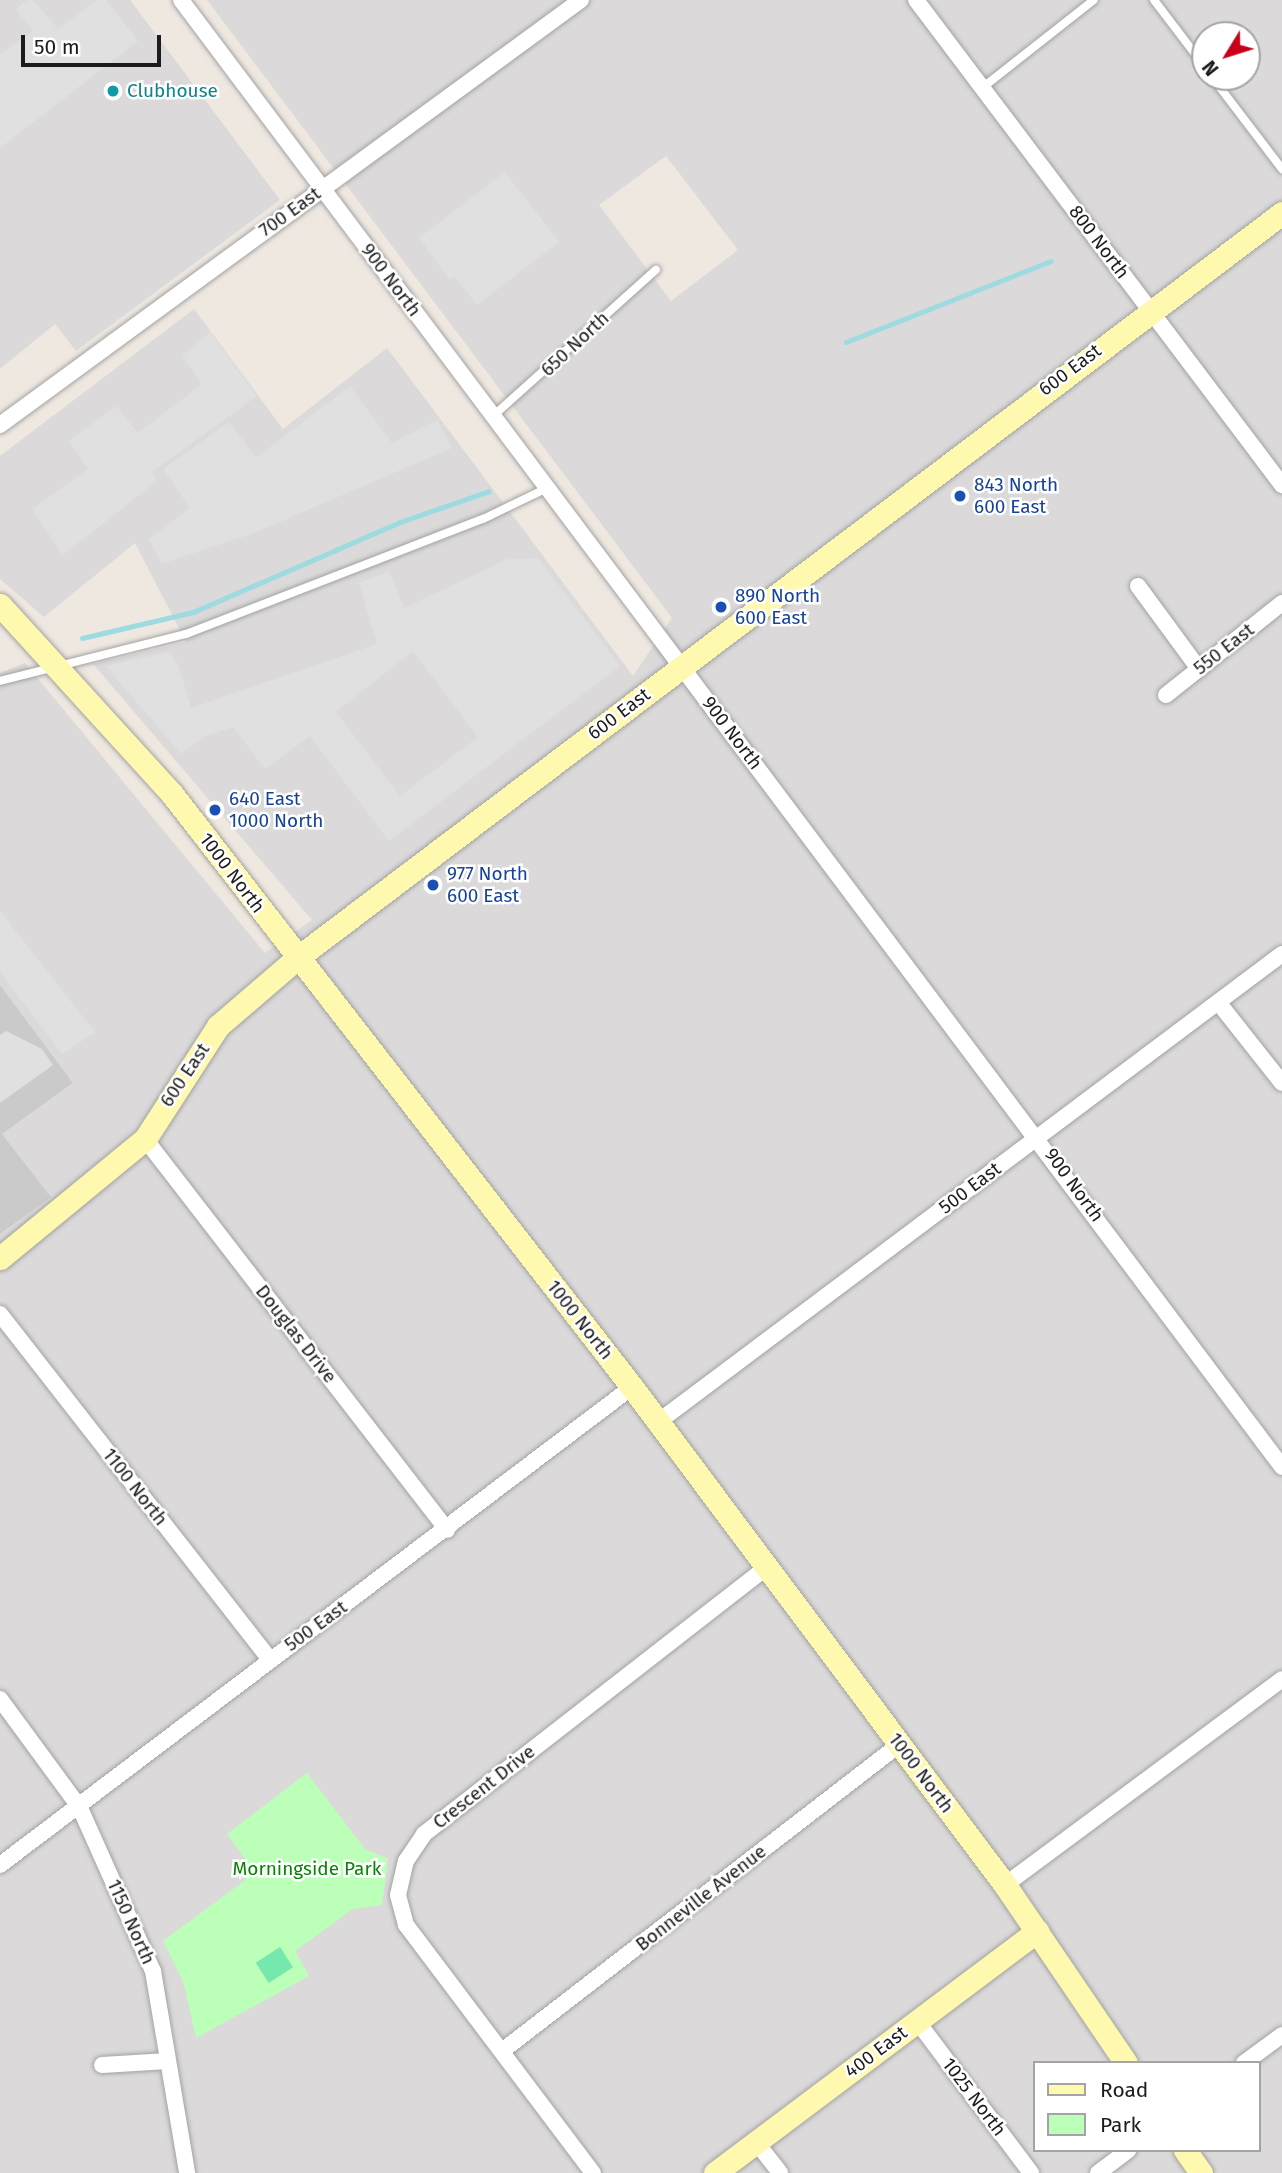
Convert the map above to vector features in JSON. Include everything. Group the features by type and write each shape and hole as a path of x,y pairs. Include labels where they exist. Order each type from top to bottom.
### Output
{"street":[{"name":"900 North","path":"181,0 681,667 1038,1137 1282,1467"},
{"name":"700 East","path":"0,425 581,0"},
{"name":"800 North","path":"916,0 1282,485"},
{"name":"600 East","path":"0,1258 145,1139 218,1026 297,958 1150,310 1282,213"},
{"path":"1138,586 1199,669"},
{"name":"550 East","path":"1166,695 1282,603"},
{"name":"1000 North","path":"4,613 60,666 172,794 632,1387 1005,1885 1125,2061"},
{"name":"500 East","path":"658,1422 1282,954"},
{"path":"1218,1002 1282,1083"},
{"name":"Douglas Drive","path":"145,1139 447,1530"},
{"name":"1100 North","path":"0,1314 270,1660"},
{"name":"500 East","path":"0,1865 79,1808 270,1660 447,1530 632,1387"},
{"name":"Crescent Drive","path":"593,2173 406,1925 398,1895 406,1861 424,1834 767,1567"},
{"path":"1005,1885 1282,1679"},
{"name":"1150 North","path":"0,1699 79,1808 153,1971 187,2173"},
{"name":"Bonneville Avenue","path":"502,2051 900,1744"},
{"name":"400 East","path":"715,2173 1037,1931"},
{"name":"1025 North","path":"917,2021 1031,2173"},
{"path":"1247,2061 1282,2035"},
{"path":"102,2064 168,2061"},
{"path":"756,2142 780,2173"},
{"path":"1098,2173 1125,2152"},
{"path":"1186,2152 1201,2173"}],"lane":[{"path":"982,88 1094,0"},
{"path":"1154,0 1191,49"},
{"path":"1223,91 1282,169"},
{"name":"650 North","path":"493,416 656,270"},
{"path":"0,681 186,634 483,519 547,488"}],"shaded area":[{"path":"0,0 130,0 280,200 76,351 55,324 0,369"},
{"path":"27,0 33,0 58,29 97,0 106,0 138,41 0,148 0,54 33,31 16,9"},
{"path":"207,0 1282,0 1282,2173 0,2173 0,1234 50,1197 2,1134 73,1083 0,985 0,673 25,663 265,953 312,920 93,664 186,642 135,543 44,617 0,579 0,456 194,309 283,429 387,348 633,676 672,618","holes":["666,156 738,250 671,301 599,205"]},
{"path":"505,172 559,242 477,305 455,277 450,280 419,238"},
{"path":"210,332 257,396 152,472 157,481 63,555 32,509 88,469 69,441 116,406 138,433 202,384 182,356"},
{"path":"350,386 392,443 437,420 452,448 254,533 161,564 149,539 190,508 163,469 229,422 256,458"},
{"path":"538,558 620,666 389,841 310,736 265,769 233,727 205,736 181,754 106,666 168,652 178,664 191,708 377,644 359,583 389,571 404,608 508,559","holes":["413,651 478,737 400,796 336,712"]},
{"path":"0,911 95,1032 62,1054 0,972"},
{"path":"0,985 73,1083 2,1134 51,1197 0,1234"},
{"path":"6,1031 42,1049 53,1065 0,1103 0,1035"}],"green space":[{"name":"Morningside Park","path":"307,1773 365,1849 388,1859 382,1905 353,1909 295,1951 309,1976 196,2038 183,1981 163,1941 244,1881 250,1866 227,1834"},
{"path":"280,1947 293,1967 269,1983 256,1963"}],"waterway":[{"path":"846,342 1051,261"},
{"path":"82,638 193,612 400,522 489,491"}],"place":[{"name":"Clubhouse","path":"113,91"},
{"name":"843 North 600 East","path":"960,496"},
{"name":"890 North 600 East","path":"721,607"},
{"name":"640 East 1000 North","path":"215,810"},
{"name":"977 North 600 East","path":"433,885"}]}
